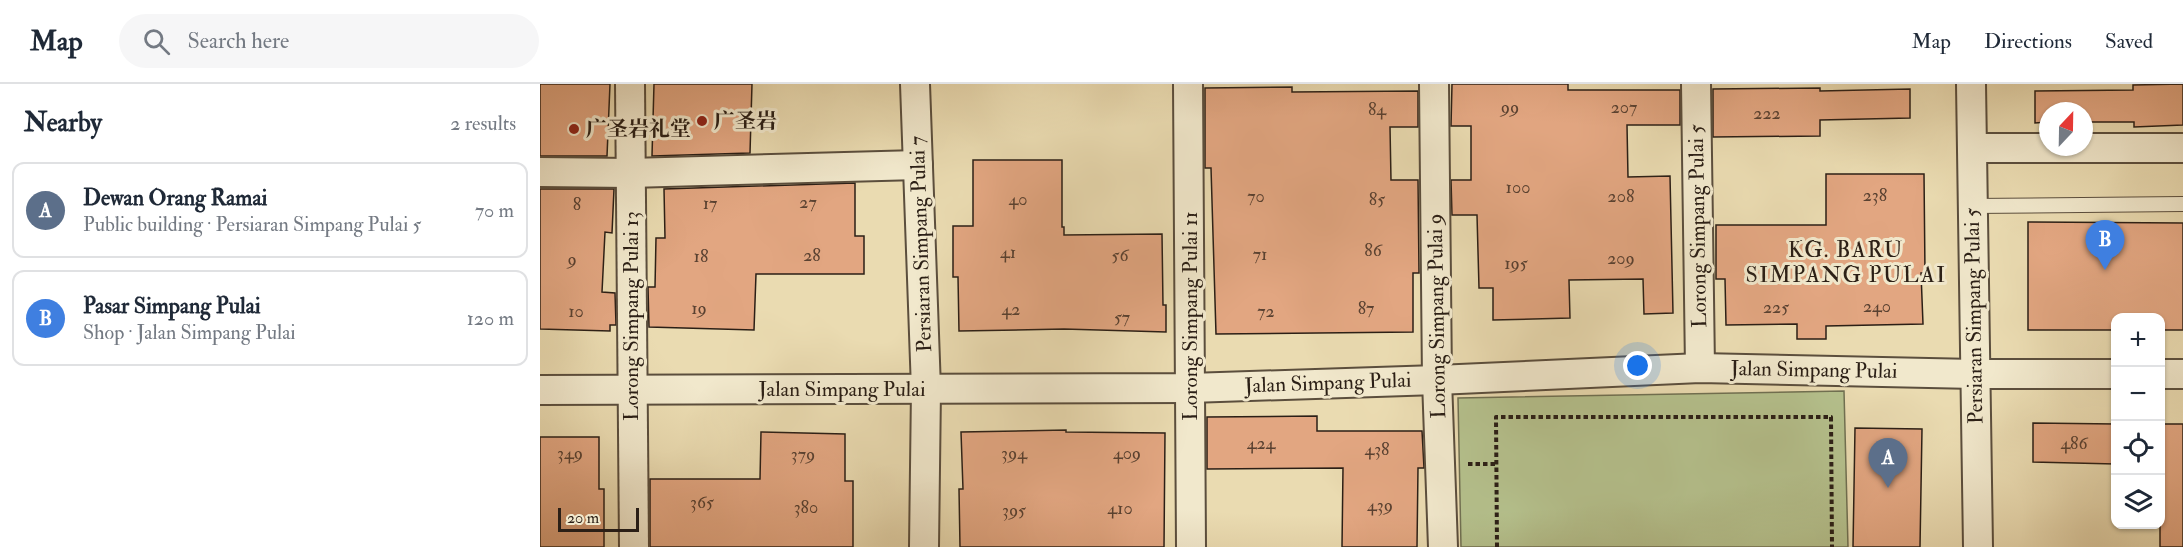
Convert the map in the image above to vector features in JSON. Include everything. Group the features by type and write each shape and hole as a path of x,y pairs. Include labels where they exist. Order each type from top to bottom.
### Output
{"street":[{"name":"Lorong Simpang Pulai 13","path":"630,84 634,547"},
{"name":"Persiaran Simpang Pulai 7","path":"915,84 926,389 924,547"},
{"name":"Lorong Simpang Pulai 11","path":"1188,84 1191,547"},
{"name":"Lorong Simpang Pulai 9","path":"1434,84 1437,380 1443,547"},
{"name":"Lorong Simpang Pulai 5","path":"1696,84 1700,368"},
{"name":"Persiaran Simpang Pulai 5","path":"1971,84 1978,547"},
{"path":"1972,148 2183,148"},
{"path":"540,172 630,173 918,165"},
{"name":"Jalan Simpang Pulai","path":"540,390 1190,388 1700,368 1975,374 2111,374"},
{"path":"2165,374 2183,374"}],"lane":[{"path":"1972,206 2183,204"}],"path":[{"path":"1497,547 1496,417 1831,417 1832,547"}],"green space":[{"path":"1844,391 1848,547 1461,547 1458,398"}],"building":[{"name":"广圣岩礼堂","path":"540,84 610,84 607,156 540,156"},
{"name":"广圣岩","path":"654,84 752,84 750,153 652,156"},
{"path":"1452,84 1568,84 1568,90 1680,90 1680,125 1627,125 1628,177 1670,176 1673,313 1644,314 1643,279 1569,280 1570,318 1493,320 1493,288 1479,288 1477,215 1452,215 1451,180 1471,180 1471,126 1451,126"},
{"path":"2183,84 2183,125 2134,127 2134,122 2093,122 2093,102 2039,102 2039,123 2035,123 2035,91 2133,90 2133,85"},
{"path":"1292,87 1292,92 1418,91 1418,127 1390,127 1391,180 1418,180 1419,273 1413,273 1413,332 1216,334 1211,168 1205,168 1205,88"},
{"path":"1820,88 1820,91 1910,89 1910,118 1820,120 1820,136 1713,137 1713,89"},
{"path":"973,160 1062,160 1064,235 1162,234 1163,305 1166,305 1166,332 1064,329 959,331 958,277 953,277 953,226 973,226"},
{"path":"1826,174 1924,174 1925,273 1921,273 1923,324 1826,326 1826,339 1797,339 1797,324 1726,325 1725,279 1716,279 1716,225 1826,225"},
{"path":"855,183 855,236 864,236 864,274 756,274 754,330 649,327 648,287 655,287 656,238 665,238 664,189"},
{"path":"540,189 614,189 612,233 605,232 602,292 615,293 616,325 610,325 610,331 540,329"},
{"path":"2028,222 2183,223 2183,330 2165,330 2165,313 2111,313 2111,330 2028,330"},
{"path":"1317,416 1317,431 1422,431 1424,468 1418,468 1417,547 1342,547 1343,468 1207,469 1207,417"},
{"path":"2033,423 2111,424 2111,464 2033,462"},
{"path":"2165,424 2183,424 2183,547 2160,547 2160,529 2165,529"},
{"path":"1855,428 1922,429 1920,547 1853,547"},
{"path":"1066,430 1066,432 1165,433 1164,547 960,547 959,489 963,489 961,432"},
{"path":"761,432 845,434 845,481 853,481 853,547 650,547 650,479 760,479"},
{"path":"540,437 599,437 599,489 604,489 604,547 540,547"}],"place":[{"name":"广圣岩","path":"702,121"},
{"name":"广圣岩礼堂","path":"574,129"},
{"name":"Pasar Simpang Pulai","path":"2105,270"},
{"name":"Dewan Orang Ramai","path":"1888,488"}],"district":[{"name":"KG. BARU SIMPANG PULAI","path":"1846,262"}]}
